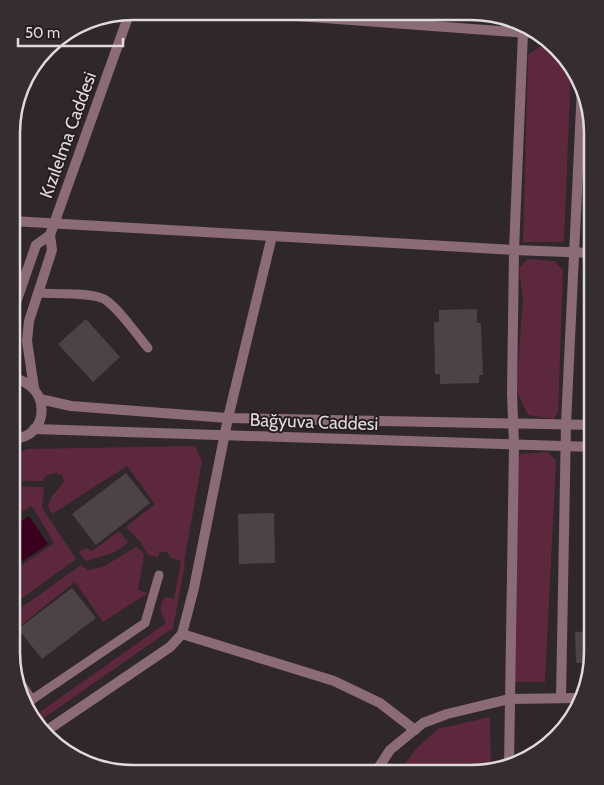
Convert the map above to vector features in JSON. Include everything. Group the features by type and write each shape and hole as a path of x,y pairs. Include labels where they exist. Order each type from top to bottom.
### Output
{"street":[{"name":"Kızılelma Caddesi","path":"34,388 27,341 29,321 52,250 50,235 127,20"},
{"path":"349,20 522,33 514,250 514,445 509,758"},
{"path":"561,698 566,424 581,109"},
{"path":"20,221 584,253"},
{"name":"Kızılelma Caddesi","path":"20,292 36,245 50,235"},
{"path":"50,728 170,647 182,634 194,588 224,435 272,236"},
{"path":"20,380 34,388 40,399 41,415 34,430 27,436 20,438"},
{"name":"Bağyuva Caddesi","path":"40,399 71,406 228,418 584,425"},
{"name":"Bağyuva Caddesi","path":"34,430 584,447"},
{"path":"182,634 334,681 380,703 415,730"},
{"path":"381,765 390,750 423,723 447,714 509,699 574,698"}],"lane":[{"path":"37,297 94,296 103,299 115,309 148,348"},
{"path":"31,700 145,623 159,575"}],"shaded area":[{"path":"539,47 544,47 551,53 561,64 571,80 564,242 523,242 528,55"},
{"path":"528,259 554,261 563,270 558,413 553,419 528,415 516,390 523,300 519,268"},
{"path":"195,446 202,461 173,628 42,719 38,713 166,623 161,607 165,597 174,599 181,561 171,558 167,552 160,552 158,557 148,555 141,543 126,527 155,504 127,466 52,514 48,506 51,498 64,481 62,475 54,473 46,476 42,481 20,481 20,452 28,449"},
{"path":"548,452 556,461 545,682 513,682 515,465 520,454"},
{"path":"20,486 44,487 42,508 76,559 20,599 20,567 54,543 32,506 20,512"},
{"path":"29,516 48,544 20,563 20,522"},
{"path":"119,531 128,542 114,552 86,561 79,552 86,548 92,551"},
{"path":"136,547 142,551 144,556 138,590 148,593 103,622 75,582 20,626 20,609 81,565 88,570 103,567"},
{"path":"490,717 491,763 479,765 404,765 416,749 438,729"}],"building":[{"path":"477,309 477,323 481,323 483,375 479,375 479,383 440,384 440,374 435,374 434,322 439,322 439,310"},
{"path":"86,319 120,357 93,382 58,344"},
{"path":"126,473 150,503 96,545 72,514"},
{"path":"274,513 275,563 239,564 238,514"},
{"path":"72,588 96,618 42,659 20,632 20,627"},
{"path":"584,631 584,663 576,663 575,632"}]}
